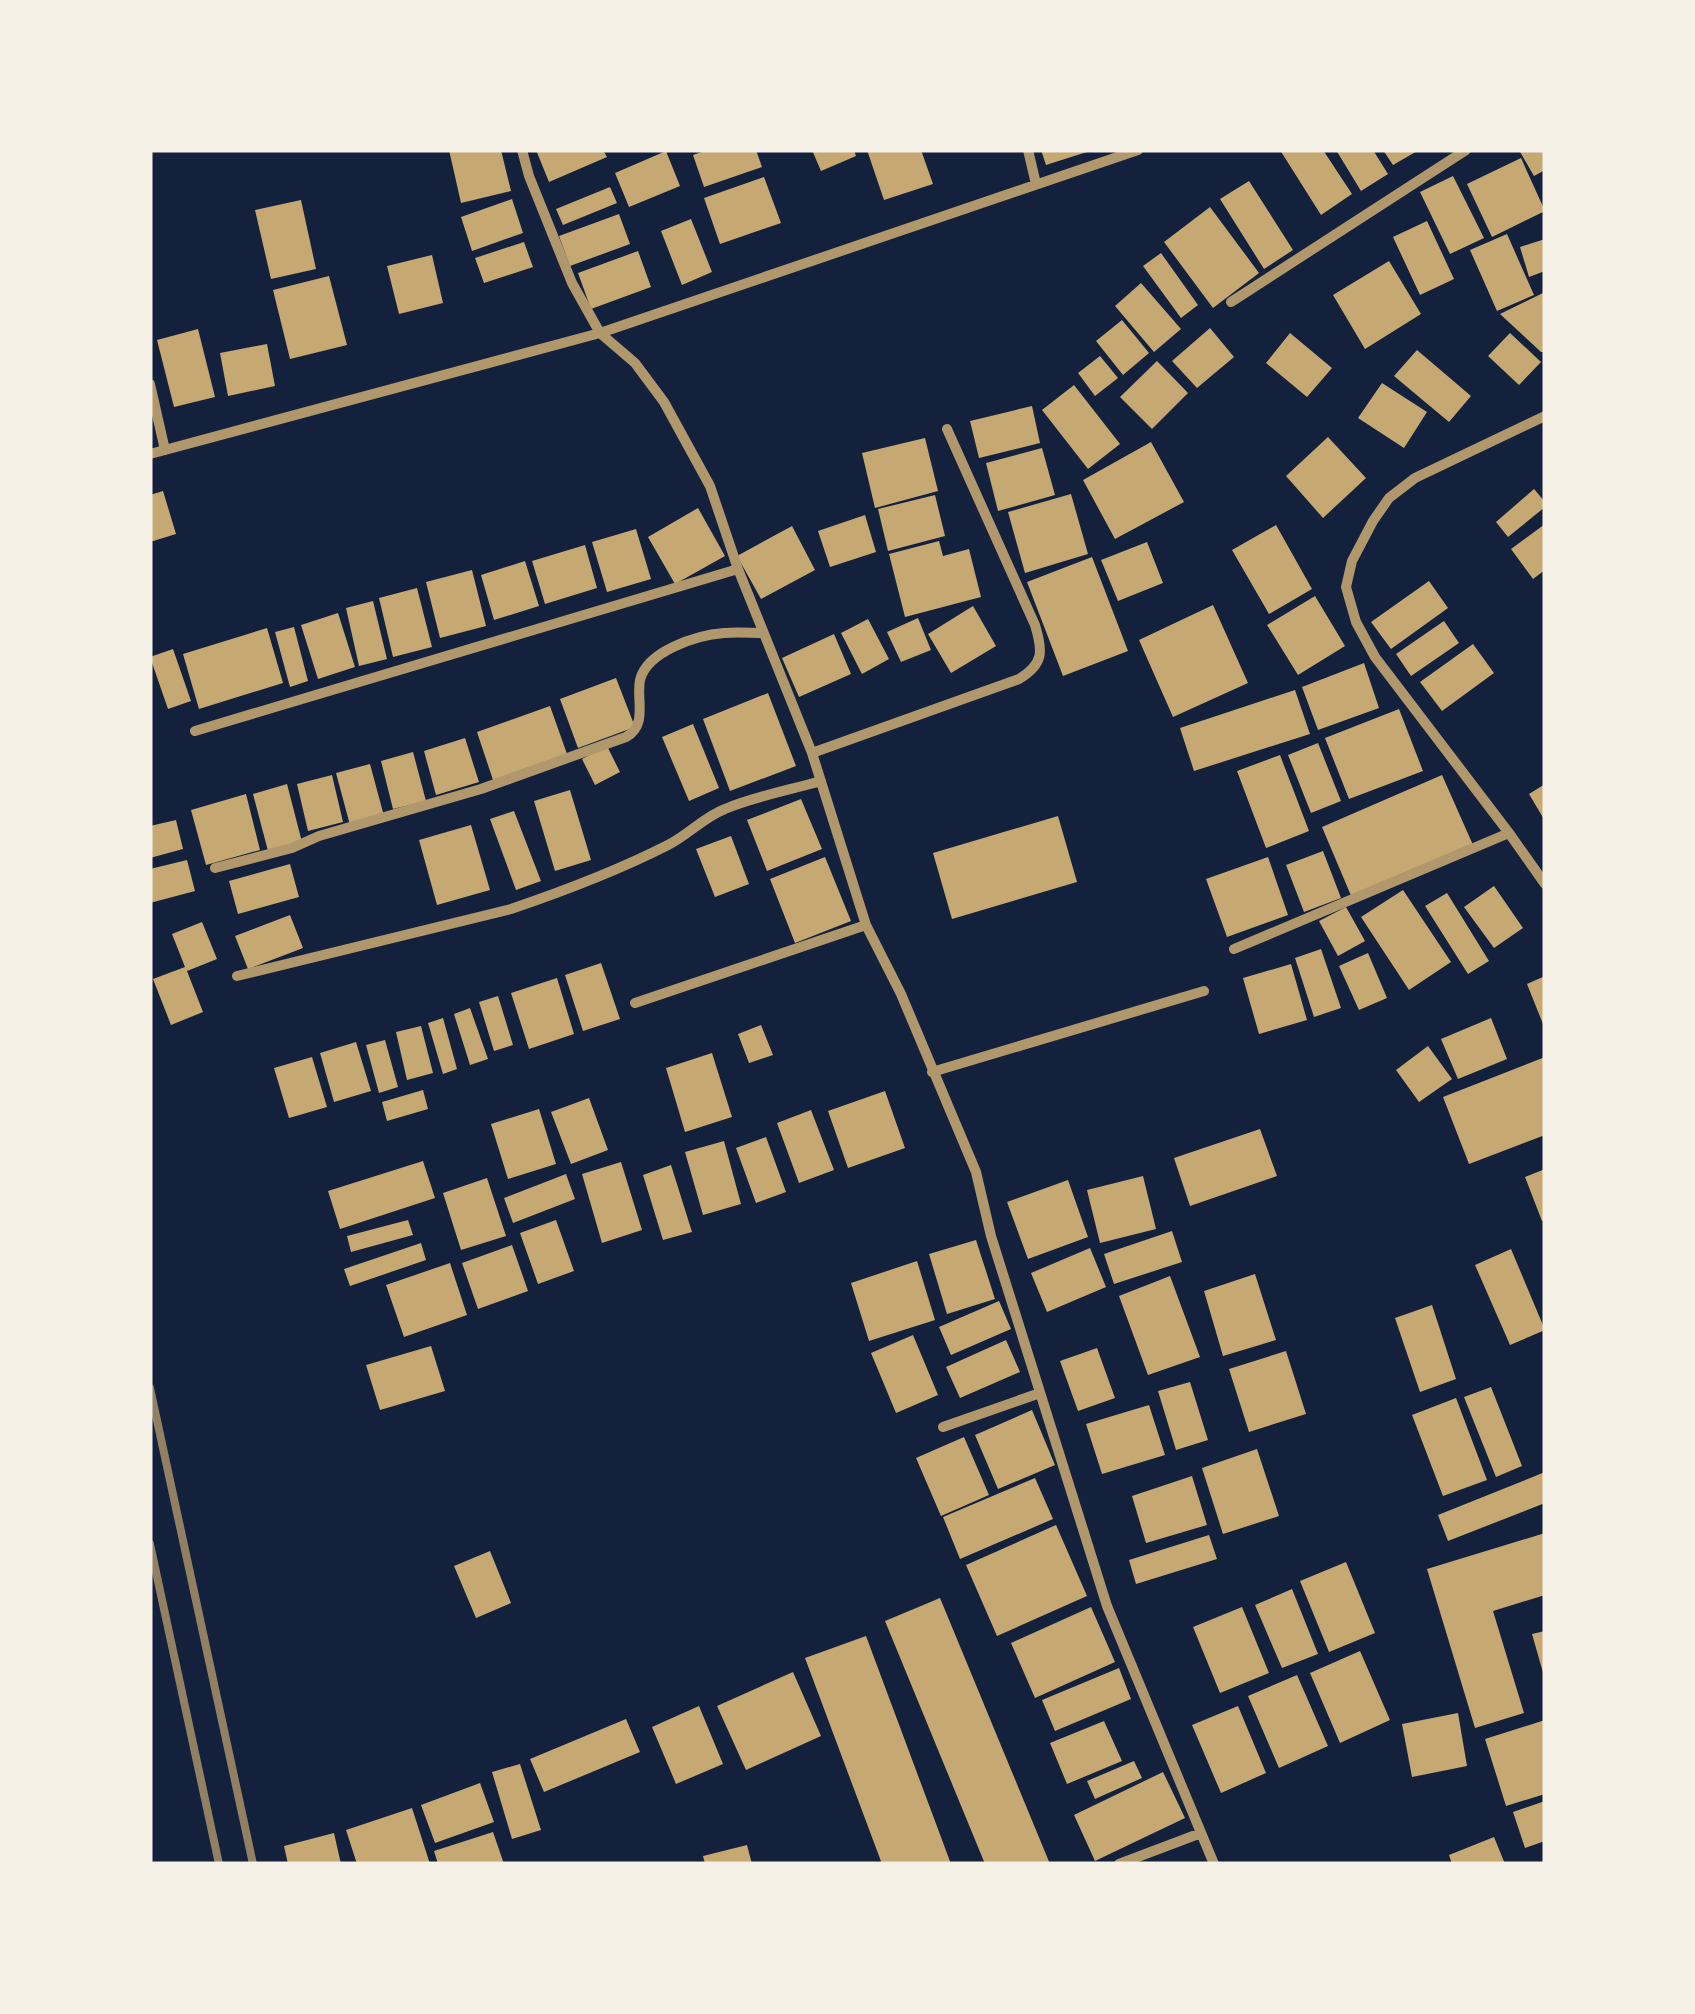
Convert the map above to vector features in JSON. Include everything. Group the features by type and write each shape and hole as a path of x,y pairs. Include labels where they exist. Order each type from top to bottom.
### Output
{"street":[{"path":"522,150 572,283 600,333 636,363 664,402 710,486 738,569 822,781 866,924 901,994 976,1172 991,1236 1107,1606 1214,1864"},
{"path":"1028,150 1036,184"},
{"path":"150,454 600,333 1138,150"},
{"path":"1231,302 1466,150"},
{"path":"150,384 165,450"},
{"path":"1545,416 1415,478 1389,498 1352,561 1346,588 1356,622 1375,657 1545,884"},
{"path":"812,754 1019,679 1040,659 1034,625 947,429"},
{"path":"195,731 738,569"},
{"path":"215,868 480,789 626,736 640,724 641,678 649,662 664,652 722,633 764,633"},
{"path":"238,976 547,897 647,856 686,836 726,808 822,781"},
{"path":"1234,949 1510,833"},
{"path":"636,1004 866,924"},
{"path":"932,1072 1204,990"},
{"path":"944,1427 1040,1393"},
{"path":"1119,1864 1200,1833"}],"building":[{"path":"449,150 501,150 511,191 461,203"},
{"path":"536,150 603,150 607,157 549,182"},
{"path":"707,150 756,150 762,167 704,187 693,155"},
{"path":"812,150 854,150 856,156 821,171"},
{"path":"867,150 921,150 933,184 884,200"},
{"path":"1041,150 1090,150 1090,151 1046,165"},
{"path":"1280,150 1323,150 1352,194 1321,215"},
{"path":"1336,150 1373,150 1388,174 1361,191"},
{"path":"1383,150 1419,150 1393,165"},
{"path":"1519,150 1545,150 1545,170 1534,176"},
{"path":"666,151 680,186 629,207 615,173"},
{"path":"1521,158 1545,211 1492,237 1467,184"},
{"path":"1453,176 1484,238 1450,254 1420,192"},
{"path":"764,177 781,223 720,244 704,198"},
{"path":"1249,181 1293,250 1264,269 1220,199"},
{"path":"610,187 617,203 563,225 556,209"},
{"path":"512,199 523,233 472,251 461,217"},
{"path":"301,200 316,269 271,279 255,210"},
{"path":"1210,207 1259,273 1213,308 1164,242"},
{"path":"619,214 630,244 570,266 559,236"},
{"path":"691,219 712,272 682,285 661,231"},
{"path":"1427,221 1454,279 1420,295 1393,237"},
{"path":"1507,234 1534,295 1497,311 1470,250"},
{"path":"1545,239 1545,271 1529,277 1520,247"},
{"path":"524,242 533,267 484,283 475,258"},
{"path":"638,251 651,287 591,309 578,273"},
{"path":"1161,253 1198,305 1181,318 1143,266"},
{"path":"432,255 443,303 399,314 387,266"},
{"path":"1389,261 1421,314 1365,349 1333,295"},
{"path":"329,276 347,345 290,359 273,290"},
{"path":"1141,283 1181,329 1154,352 1115,306"},
{"path":"1545,292 1545,352 1541,352 1500,314"},
{"path":"1122,320 1149,353 1123,375 1096,341"},
{"path":"1210,328 1234,357 1197,388 1172,361"},
{"path":"198,329 215,397 174,407 157,340"},
{"path":"1290,333 1332,368 1307,397 1266,363"},
{"path":"1510,333 1541,362 1519,385 1488,356"},
{"path":"267,344 275,386 228,396 220,353"},
{"path":"1417,350 1471,396 1449,422 1394,376"},
{"path":"1100,356 1118,378 1095,396 1078,373"},
{"path":"1157,361 1188,393 1152,429 1120,397"},
{"path":"1382,383 1427,412 1404,448 1358,418"},
{"path":"1074,385 1120,444 1088,469 1042,410"},
{"path":"1032,406 1040,443 979,458 970,421"},
{"path":"1328,437 1366,478 1323,518 1286,476"},
{"path":"925,438 938,491 875,508 862,453"},
{"path":"1151,442 1184,502 1115,539 1083,480"},
{"path":"1042,448 1055,495 998,511 986,463"},
{"path":"1534,489 1545,507 1508,537 1496,522"},
{"path":"163,491 176,534 150,542 150,495"},
{"path":"1071,494 1088,554 1025,573 1008,512"},
{"path":"935,495 945,536 888,551 878,509"},
{"path":"698,508 725,556 675,584 648,537"},
{"path":"865,515 876,552 830,567 818,531"},
{"path":"1545,524 1545,570 1533,579 1511,549"},
{"path":"1276,525 1312,589 1269,614 1232,550"},
{"path":"792,526 815,570 761,599 737,556"},
{"path":"636,529 651,579 607,592 592,542"},
{"path":"939,541 943,556 969,549 981,597 905,617 889,554"},
{"path":"1147,542 1163,583 1118,601 1101,560"},
{"path":"585,545 597,588 545,604 532,561"},
{"path":"1092,557 1128,651 1063,676 1027,582"},
{"path":"525,561 539,606 494,620 481,575"},
{"path":"472,570 486,626 440,638 426,582"},
{"path":"1429,581 1448,608 1391,649 1371,622"},
{"path":"417,588 432,647 393,657 379,598"},
{"path":"1315,596 1345,646 1298,675 1267,625"},
{"path":"373,601 387,659 359,666 346,608"},
{"path":"1213,605 1248,683 1173,717 1139,640"},
{"path":"973,606 996,646 951,673 928,634"},
{"path":"338,613 355,667 318,679 301,625"},
{"path":"918,618 931,650 901,662 887,632"},
{"path":"868,619 889,659 862,674 841,633"},
{"path":"1444,621 1459,643 1411,676 1396,654"},
{"path":"294,627 308,681 290,687 275,632"},
{"path":"267,628 283,683 199,709 183,654"},
{"path":"834,634 851,674 799,697 782,658"},
{"path":"1473,644 1494,673 1442,711 1420,682"},
{"path":"173,649 191,701 168,709 150,657"},
{"path":"1364,663 1379,708 1318,730 1302,687"},
{"path":"616,678 635,727 578,748 560,699"},
{"path":"1295,690 1310,734 1194,771 1180,728"},
{"path":"768,693 796,766 730,791 703,719"},
{"path":"550,706 567,754 493,780 477,732"},
{"path":"1399,709 1423,771 1349,799 1325,738"},
{"path":"693,724 719,788 689,801 662,737"},
{"path":"465,738 479,782 436,795 424,751"},
{"path":"1318,743 1341,801 1311,813 1288,755"},
{"path":"607,746 620,772 595,785 582,759"},
{"path":"413,752 426,801 393,809 381,761"},
{"path":"1280,755 1309,831 1266,848 1237,771"},
{"path":"370,764 384,816 350,825 336,773"},
{"path":"332,775 343,822 308,831 297,784"},
{"path":"1442,775 1473,845 1352,898 1322,827"},
{"path":"287,784 302,842 268,851 253,794"},
{"path":"1545,784 1545,821 1529,794"},
{"path":"570,790 591,860 555,871 534,801"},
{"path":"246,794 260,850 206,865 191,810"},
{"path":"801,799 822,849 767,871 747,820"},
{"path":"514,811 541,881 516,890 490,819"},
{"path":"1058,816 1077,882 952,919 933,853"},
{"path":"176,820 183,849 150,858 150,826"},
{"path":"471,825 490,890 437,905 419,840"},
{"path":"731,836 749,884 715,897 696,849"},
{"path":"1323,851 1341,898 1304,912 1286,865"},
{"path":"825,857 851,921 795,943 770,879"},
{"path":"1268,857 1288,915 1227,937 1206,879"},
{"path":"187,860 195,891 150,903 150,869"},
{"path":"290,864 299,897 238,914 229,881"},
{"path":"1494,886 1523,928 1494,948 1464,907"},
{"path":"1403,890 1451,962 1409,990 1361,917"},
{"path":"1447,893 1489,961 1468,974 1425,906"},
{"path":"1346,907 1365,941 1338,956 1319,921"},
{"path":"290,915 303,948 248,969 235,936"},
{"path":"202,922 217,959 187,971 203,1012 171,1025 153,979 185,967 172,934"},
{"path":"1321,949 1341,1008 1314,1017 1295,958"},
{"path":"1368,953 1387,998 1359,1010 1339,966"},
{"path":"601,963 620,1019 583,1031 565,975"},
{"path":"1291,964 1307,1020 1259,1034 1243,978"},
{"path":"1545,976 1545,1029 1527,984"},
{"path":"557,978 574,1034 529,1049 511,993"},
{"path":"498,996 513,1045 494,1051 479,1002"},
{"path":"470,1008 488,1059 470,1065 454,1014"},
{"path":"443,1018 457,1069 443,1074 428,1023"},
{"path":"1491,1018 1507,1059 1458,1079 1441,1039"},
{"path":"761,1025 773,1055 749,1063 738,1034"},
{"path":"421,1026 433,1073 407,1080 396,1032"},
{"path":"385,1040 398,1087 379,1093 366,1045"},
{"path":"356,1042 371,1091 334,1102 320,1053"},
{"path":"1428,1046 1452,1079 1419,1102 1396,1070"},
{"path":"712,1053 732,1117 685,1132 666,1068"},
{"path":"312,1057 327,1107 289,1118 274,1068"},
{"path":"1545,1057 1545,1135 1469,1164 1443,1097"},
{"path":"423,1090 428,1109 387,1121 382,1102"},
{"path":"885,1091 905,1148 848,1168 828,1111"},
{"path":"589,1098 608,1150 571,1164 551,1112"},
{"path":"539,1109 556,1164 508,1179 491,1124"},
{"path":"811,1110 834,1170 799,1183 777,1123"},
{"path":"1260,1129 1277,1176 1190,1206 1174,1158"},
{"path":"766,1137 786,1192 756,1203 736,1148"},
{"path":"724,1141 741,1204 703,1215 685,1152"},
{"path":"423,1161 435,1198 340,1229 328,1191"},
{"path":"621,1162 642,1230 602,1243 582,1174"},
{"path":"671,1165 692,1232 663,1240 643,1175"},
{"path":"1545,1169 1545,1220 1542,1221 1525,1177"},
{"path":"566,1174 575,1199 513,1223 504,1198"},
{"path":"1143,1176 1156,1229 1100,1243 1087,1190"},
{"path":"487,1178 506,1236 461,1250 443,1193"},
{"path":"1068,1180 1088,1237 1028,1259 1007,1202"},
{"path":"408,1220 413,1235 351,1252 347,1236"},
{"path":"556,1220 574,1271 538,1284 520,1233"},
{"path":"1172,1231 1182,1262 1114,1284 1104,1254"},
{"path":"976,1240 995,1299 947,1314 929,1254"},
{"path":"421,1243 426,1260 350,1286 344,1269"},
{"path":"512,1245 528,1291 478,1309 462,1263"},
{"path":"1090,1248 1106,1287 1047,1312 1031,1273"},
{"path":"1511,1249 1545,1330 1510,1345 1475,1265"},
{"path":"917,1261 935,1320 869,1341 851,1283"},
{"path":"450,1263 467,1315 404,1337 386,1285"},
{"path":"1255,1274 1276,1340 1223,1356 1204,1291"},
{"path":"1170,1276 1200,1357 1148,1375 1119,1296"},
{"path":"999,1301 1011,1329 951,1355 939,1327"},
{"path":"1432,1305 1456,1379 1420,1392 1395,1318"},
{"path":"913,1335 938,1395 896,1413 871,1353"},
{"path":"1006,1340 1020,1372 960,1398 946,1367"},
{"path":"431,1346 445,1391 380,1410 366,1365"},
{"path":"1097,1348 1115,1398 1078,1411 1060,1361"},
{"path":"1286,1351 1306,1414 1249,1432 1229,1369"},
{"path":"1190,1382 1208,1440 1176,1450 1158,1391"},
{"path":"1491,1387 1522,1466 1496,1477 1464,1397"},
{"path":"1456,1398 1487,1480 1443,1496 1412,1415"},
{"path":"1149,1405 1165,1455 1102,1474 1086,1424"},
{"path":"1032,1410 1055,1465 998,1489 975,1435"},
{"path":"964,1437 989,1495 941,1516 916,1458"},
{"path":"1257,1449 1279,1516 1223,1534 1202,1468"},
{"path":"1545,1472 1545,1503 1448,1541 1438,1515"},
{"path":"1192,1476 1207,1525 1146,1543 1132,1496"},
{"path":"1035,1478 1053,1519 960,1559 943,1517"},
{"path":"1056,1525 1087,1596 997,1636 966,1565"},
{"path":"1545,1533 1545,1595 1493,1611 1524,1713 1475,1728 1427,1569"},
{"path":"1209,1535 1217,1559 1136,1584 1129,1560"},
{"path":"490,1551 511,1603 476,1618 454,1566"},
{"path":"1346,1562 1375,1633 1329,1652 1300,1581"},
{"path":"1292,1589 1318,1654 1282,1668 1255,1605"},
{"path":"940,1598 1050,1864 985,1864 885,1621"},
{"path":"1091,1607 1115,1662 1035,1698 1011,1643"},
{"path":"1242,1607 1269,1673 1220,1693 1193,1627"},
{"path":"1545,1631 1545,1676 1544,1676 1532,1634"},
{"path":"866,1636 951,1864 882,1864 805,1658"},
{"path":"1360,1651 1390,1720 1340,1743 1310,1673"},
{"path":"1119,1668 1131,1699 1055,1731 1042,1700"},
{"path":"793,1672 821,1736 746,1770 717,1706"},
{"path":"1297,1675 1328,1746 1279,1768 1248,1696"},
{"path":"699,1706 723,1764 676,1784 652,1727"},
{"path":"1238,1706 1266,1773 1221,1793 1192,1725"},
{"path":"1458,1713 1467,1766 1412,1777 1402,1724"},
{"path":"626,1719 640,1752 544,1792 530,1759"},
{"path":"1545,1720 1545,1794 1506,1806 1485,1739"},
{"path":"1104,1721 1122,1761 1067,1784 1050,1743"},
{"path":"1134,1761 1142,1778 1095,1799 1087,1781"},
{"path":"520,1764 541,1830 512,1839 492,1772"},
{"path":"1163,1772 1185,1818 1095,1861 1074,1815"},
{"path":"480,1783 494,1822 435,1843 421,1805"},
{"path":"1545,1801 1545,1841 1525,1848 1513,1812"},
{"path":"412,1808 430,1864 357,1864 346,1830"},
{"path":"493,1832 504,1864 438,1864 434,1851"},
{"path":"334,1833 341,1864 288,1864 284,1846"},
{"path":"1494,1837 1505,1864 1452,1864 1449,1855"},
{"path":"747,1845 752,1864 705,1864 703,1856"}],"railway":[{"path":"150,1388 253,1864"},
{"path":"150,1544 219,1864"}]}
